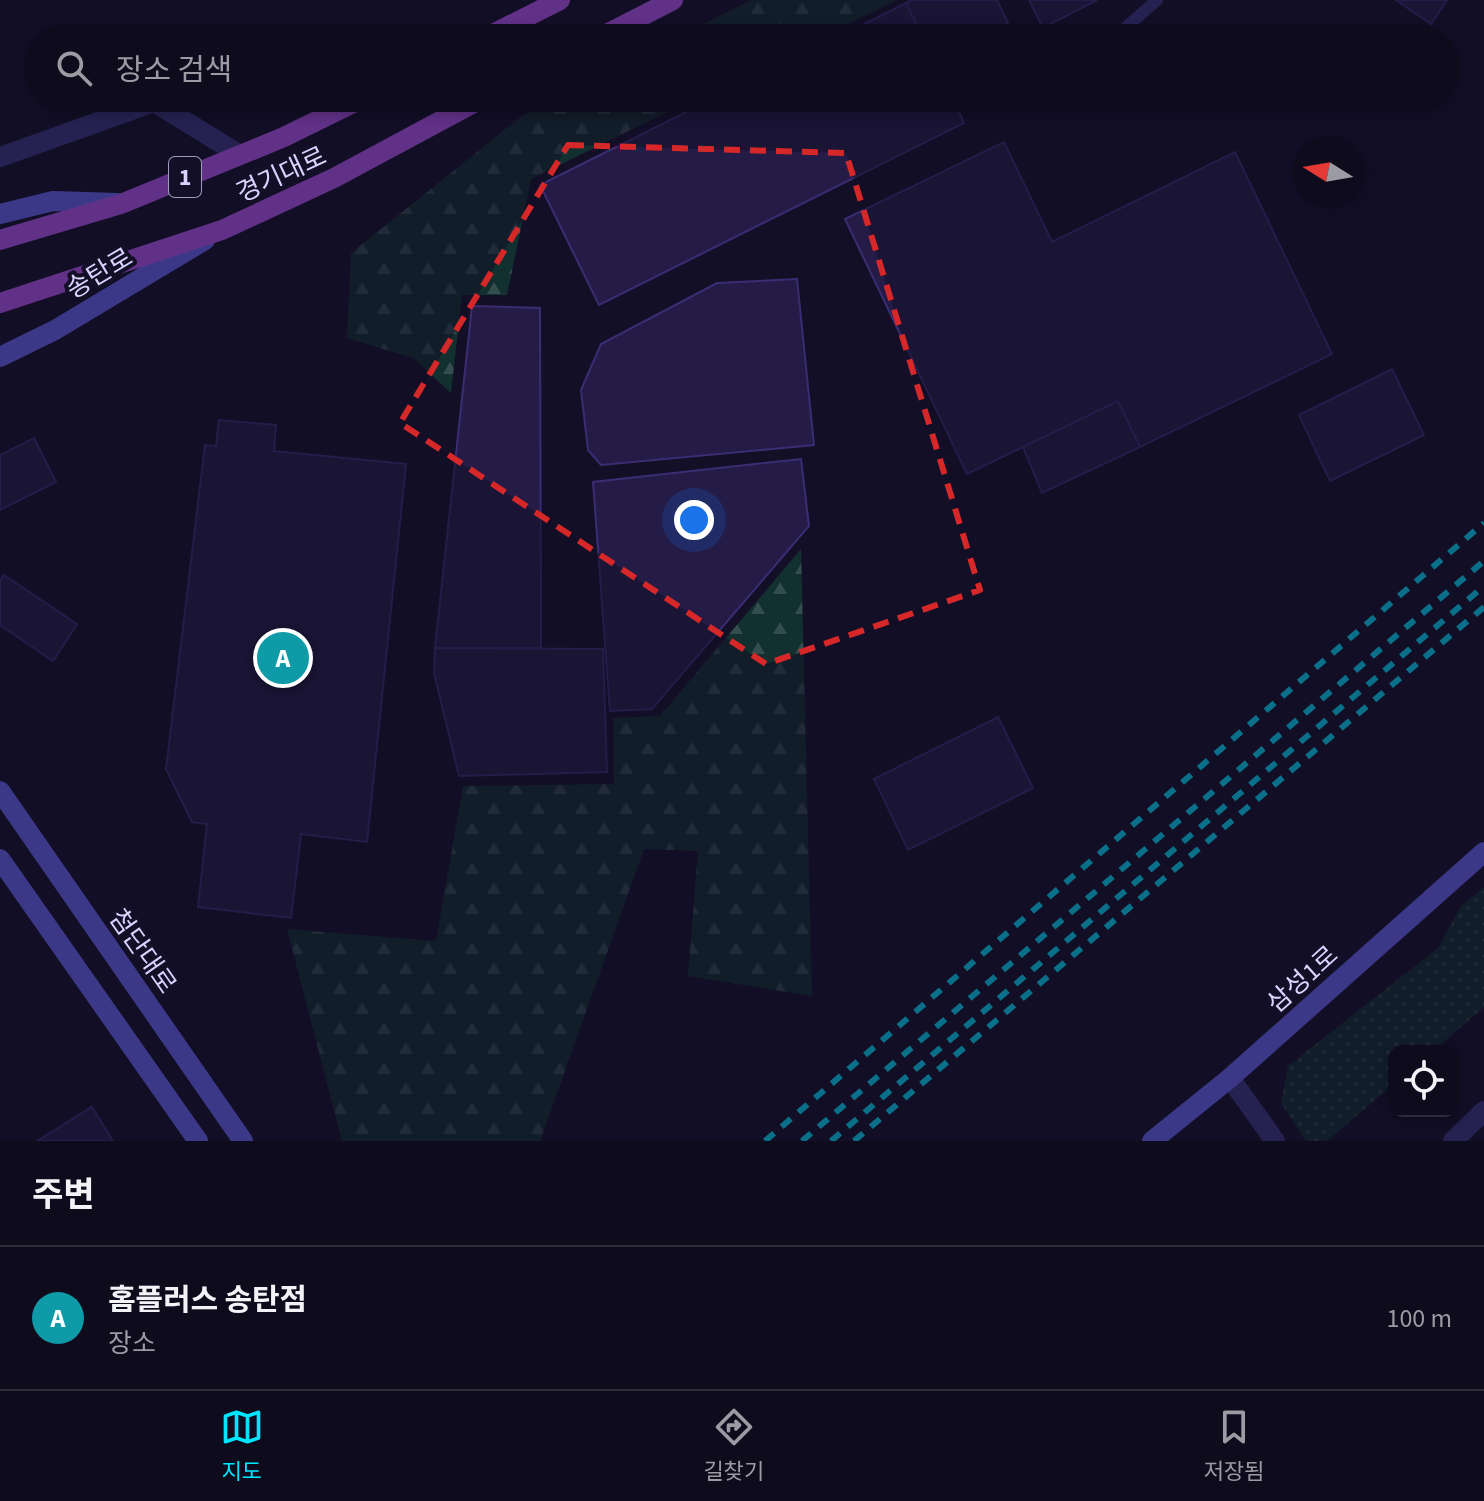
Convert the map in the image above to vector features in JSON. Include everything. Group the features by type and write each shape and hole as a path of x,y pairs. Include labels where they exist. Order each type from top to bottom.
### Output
{"main road":[{"path":"513,24 560,0"},
{"path":"626,24 673,0"},
{"name":"경기대로","path":"0,240 121,204 240,155 333,112"},
{"name":"경기대로","path":"0,303 222,230 334,178 457,112"}],"street":[{"path":"0,157 126,112"},
{"path":"170,112 240,155"},
{"path":"0,214 53,201 121,204"},
{"name":"송탄로","path":"0,357 55,330 222,230"},
{"name":"첨단대로","path":"0,791 243,1141"},
{"name":"삼성1로","path":"1152,1141 1230,1078 1484,852"},
{"path":"0,859 198,1141"},
{"path":"1230,1078 1275,1141"},
{"path":"1453,1141 1484,1111"}],"lane":[{"path":"1130,24 1157,0"}],"highlighted area":[{"path":"568,145 846,153 980,590 766,664 400,423"}],"green space":[{"path":"751,0 897,0 848,24 703,24"},
{"path":"529,112 667,112 531,179 507,295 462,295 451,393 413,358 347,338 351,253"},
{"path":"801,549 812,996 688,976 698,851 644,849 540,1141 342,1141 287,929 436,941 463,786 614,784 613,718 660,716"},
{"path":"1484,887 1484,1007 1440,1045 1388,1045 1388,1089 1327,1141 1306,1141 1281,1103 1288,1066 1438,948 1461,906"}],"building":[{"path":"912,0 997,0 1008,23 916,24 906,3"},
{"path":"1029,0 1097,0 1051,24 1041,24"},
{"path":"1396,0 1447,0 1431,24"},
{"path":"906,3 916,24 864,24"},
{"path":"686,112 959,112 964,123 599,305 540,185"},
{"path":"1004,142 1052,242 1235,152 1332,354 1140,447 1118,401 967,474 845,219"},
{"path":"797,279 814,445 601,465 588,450 581,390 601,344 717,283"},
{"path":"472,306 540,308 541,648 435,648"},
{"path":"1392,369 1424,435 1330,481 1299,415"},
{"path":"1118,401 1140,447 1042,493 1023,447"},
{"path":"219,420 276,425 274,451 406,464 367,842 301,834 291,918 198,907 207,824 192,822 166,769 205,445 216,446"},
{"path":"34,438 56,482 0,510 0,455"},
{"path":"801,459 809,526 652,709 610,711 593,482"},
{"path":"4,575 77,624 53,661 0,625 0,581"},
{"path":"435,648 603,649 607,772 459,776 434,673"},
{"path":"998,717 1033,788 908,850 874,779"},
{"path":"92,1107 113,1141 37,1141"}],"railway":[{"path":"765,1141 1484,523"},
{"path":"802,1141 1484,561"},
{"path":"831,1141 1484,586"},
{"path":"854,1141 1484,607"}],"place":[{"name":"홈플러스 송탄점","path":"283,658"}]}
